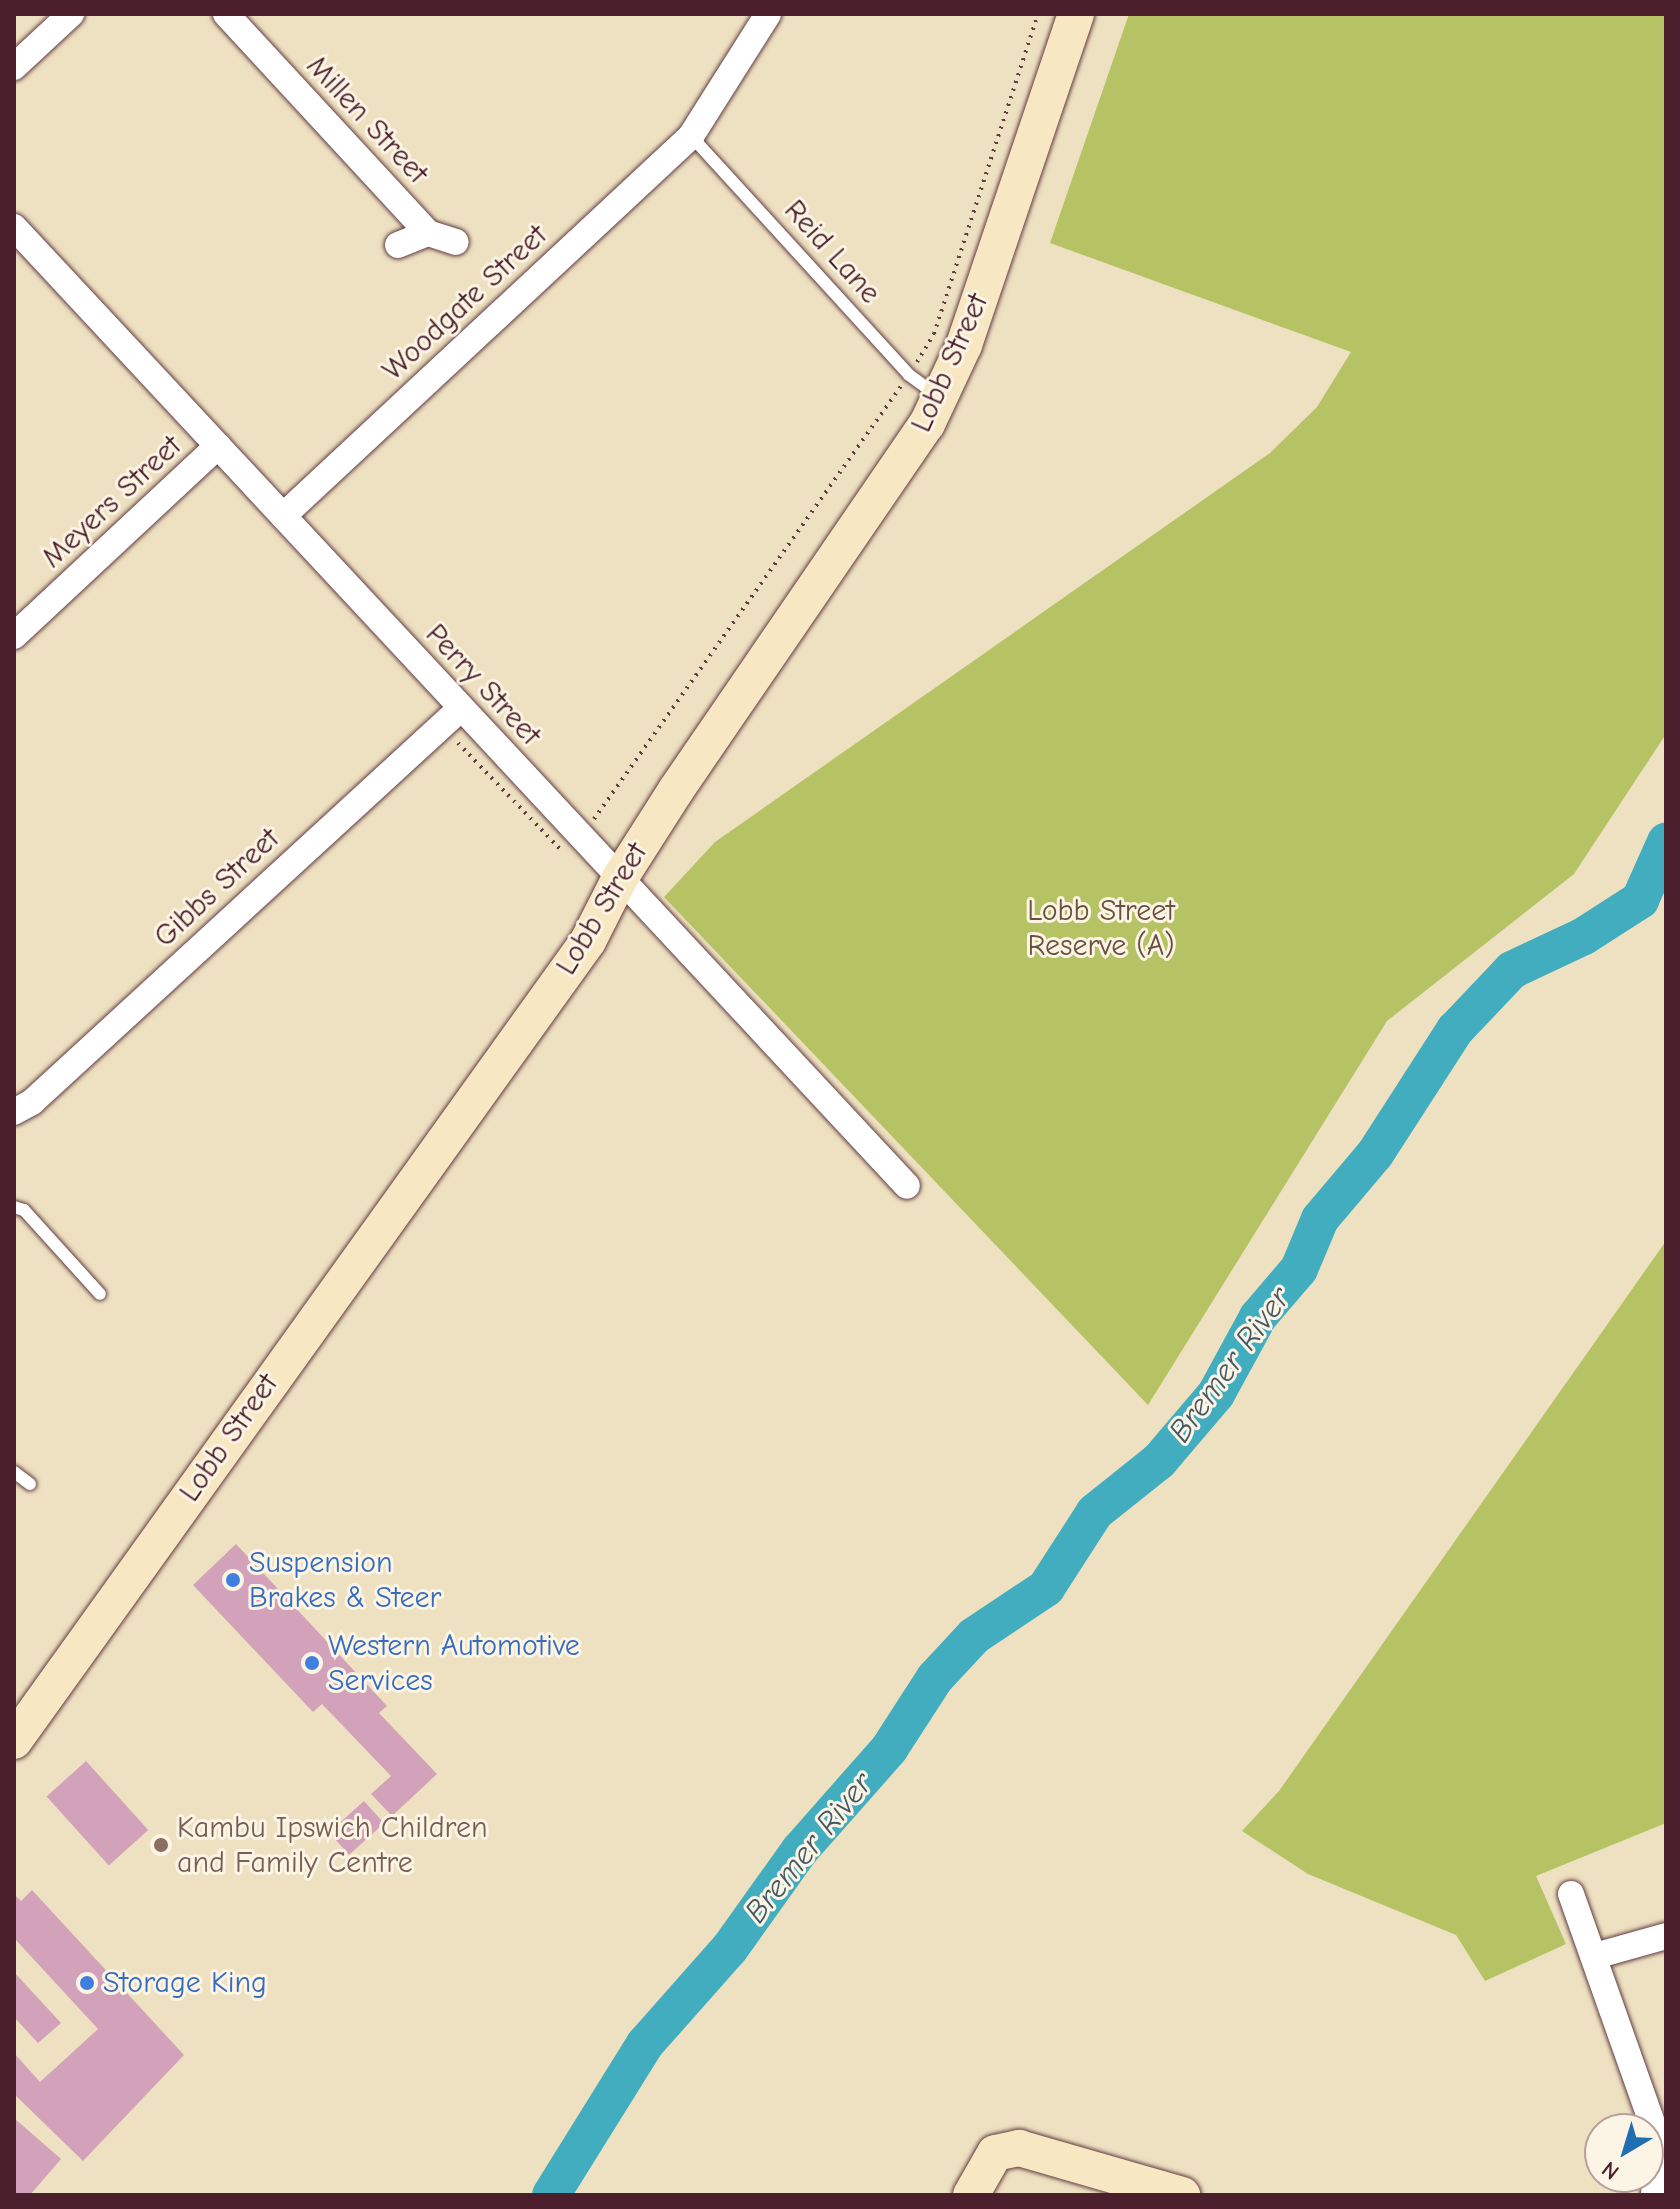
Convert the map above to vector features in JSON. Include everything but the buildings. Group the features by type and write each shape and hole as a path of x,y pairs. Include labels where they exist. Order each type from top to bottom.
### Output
{"main road":[{"name":"Lobb Street","path":"14,1741 588,941 620,878 886,487 940,398 964,345 1076,14"},
{"path":"971,2195 995,2153 1019,2148 1182,2195"}],"street":[{"path":"14,67 71,14"},
{"name":"Millen Street","path":"226,14 428,233 456,242"},
{"name":"Woodgate Street","path":"283,516 691,136 768,14"},
{"name":"Perry Street","path":"14,227 907,1186"},
{"path":"398,245 428,233"},
{"name":"Meyers Street","path":"14,636 218,446"},
{"name":"Gibbs Street","path":"14,1112 32,1102 461,708"},
{"path":"1571,1894 1653,2125 1658,2145 1654,2195"},
{"path":"1595,1956 1666,1936"}],"lane":[{"name":"Reid Lane","path":"691,136 909,375 940,398"},
{"path":"14,1207 24,1210 100,1294"},
{"path":"14,1472 30,1484"}],"path":[{"path":"597,817 909,375 934,334 1038,14"}],"green space":[{"name":"Lobb Street Reserve (A)","path":"1129,14 1666,14 1666,734 1574,874 1387,1021 1148,1405 664,897 715,842 1270,453 1317,407 1351,352 1050,243"},
{"path":"1666,1241 1666,1823 1536,1876 1566,1944 1485,1981 1456,1935 1308,1874 1242,1831 1279,1791"}],"waterway":[{"name":"Bremer River","path":"551,2195 645,2044 730,1948 800,1850 889,1749 935,1678 974,1636 1046,1588 1095,1512 1159,1461 1216,1394 1258,1317 1299,1269 1320,1219 1375,1154 1455,1030 1512,970 1584,936 1640,900 1666,842"}],"place":[{"name":"Suspension Brakes & Steer","path":"233,1580"},
{"name":"Western Automotive Services","path":"312,1663"},
{"name":"Kambu Ipswich Children and Family Centre","path":"161,1845"},
{"name":"Storage King","path":"87,1983"}]}
